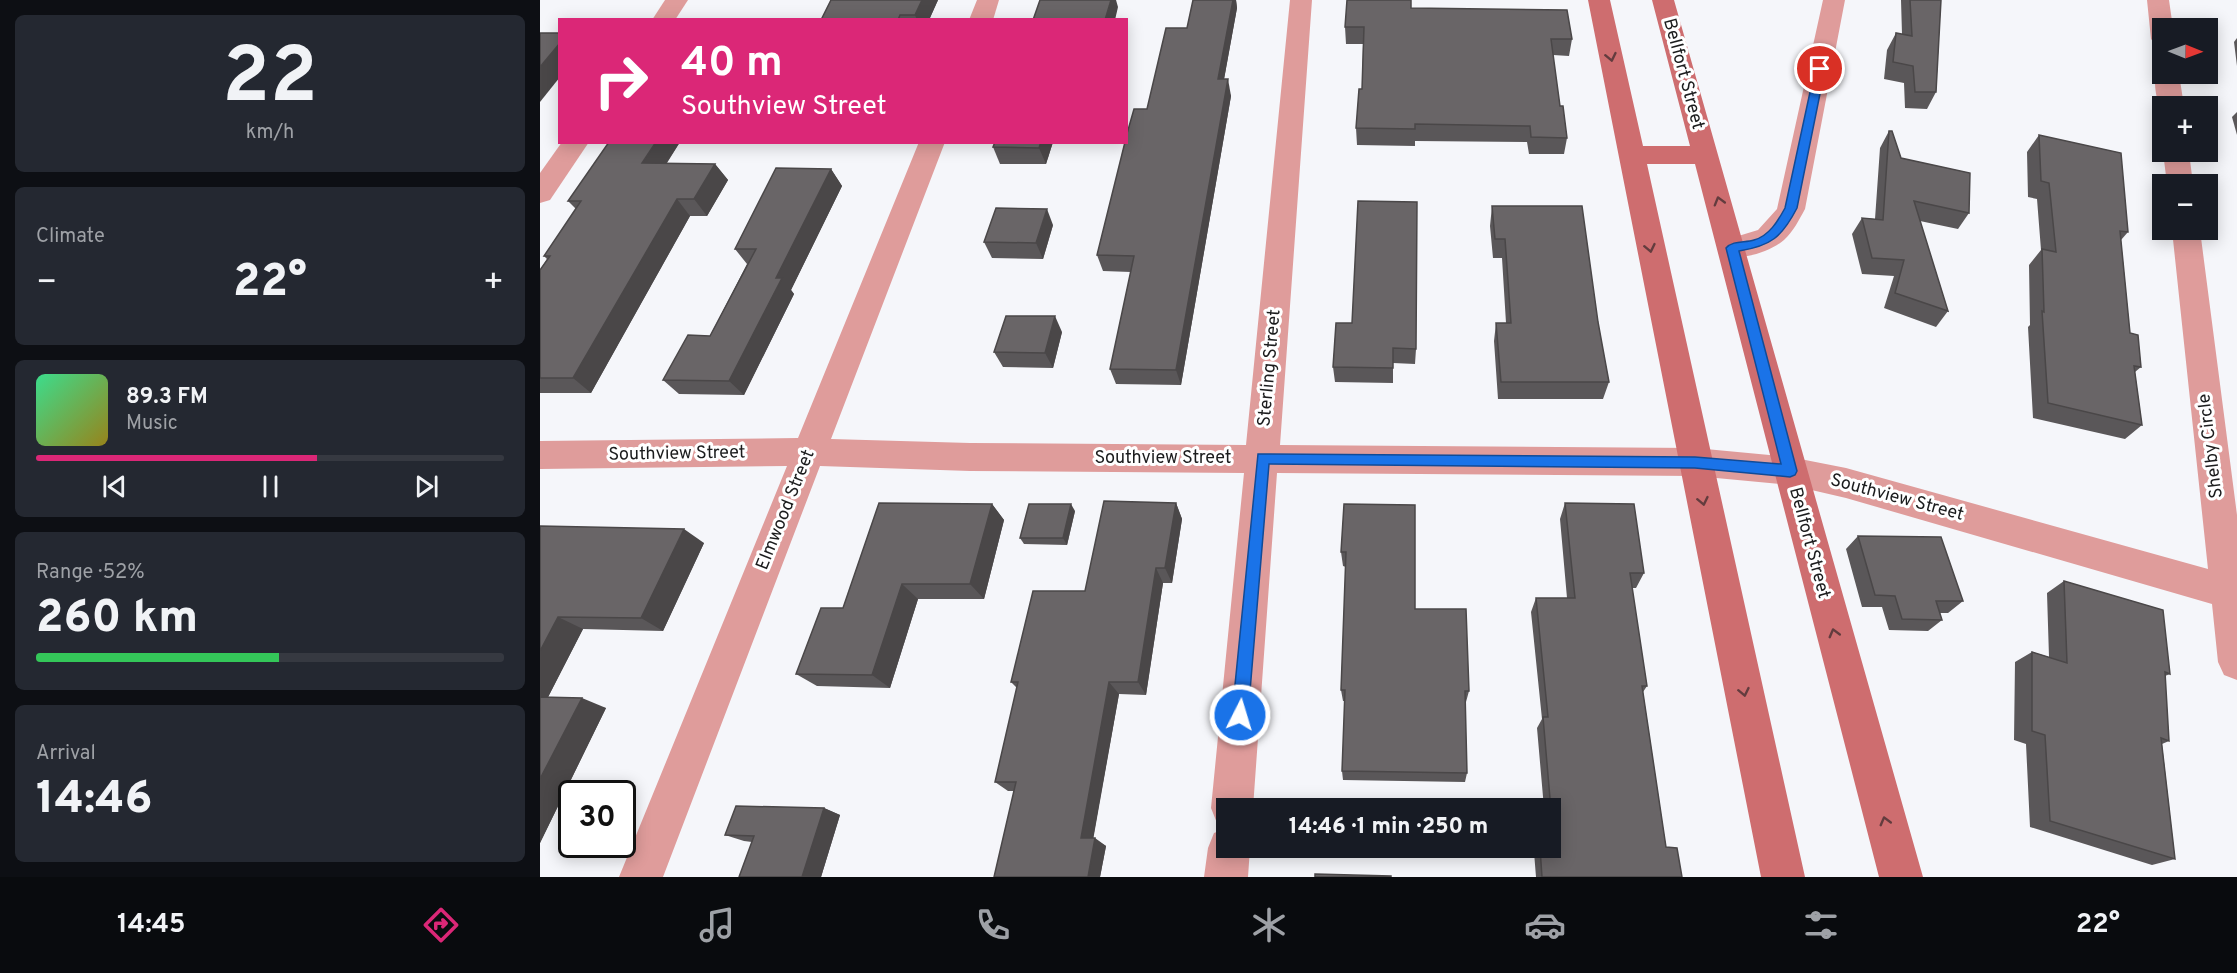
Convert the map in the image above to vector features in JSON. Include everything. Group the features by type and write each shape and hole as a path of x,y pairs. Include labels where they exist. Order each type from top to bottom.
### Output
{"main road":[{"path":"1599,0 1783,877"},
{"name":"Bellfort Street","path":"1663,0 1901,877"},
{"path":"1631,155 1705,155"}],"street":[{"path":"664,18 676,0"},
{"path":"982,18 988,0"},
{"name":"Sterling Street","path":"1233,798 1301,0"},
{"path":"1732,248 1758,244 1772,236 1783,224 1791,208 1834,0"},
{"path":"2158,0 2160,18"},
{"path":"540,193 575,144"},
{"name":"Elmwood Street","path":"641,877 931,144"},
{"name":"Shelby Circle","path":"2187,240 2233,593 2237,662"},
{"name":"Southview Street","path":"540,455 809,452 970,457 1695,462 1790,471 1846,483 2233,593"},
{"path":"1226,877 1228,858"}],"building":[{"path":"831,0 922,0 915,15 900,15 899,18 822,18"},
{"path":"1040,0 1111,0 1106,18 1034,18"},
{"path":"1193,0 1233,0 1218,79 1228,79 1176,370 1110,369 1134,256 1097,255 1125,144 1128,144 1128,130 1134,109 1147,109 1166,28 1187,28"},
{"path":"1347,0 1411,0 1411,8 1567,10 1572,39 1551,39 1560,106 1563,106 1567,138 1531,137 1530,126 1415,124 1415,129 1356,128 1359,89 1362,89 1364,27 1345,27"},
{"path":"1910,0 1941,0 1936,92 1915,92 1913,66 1893,62 1896,33 1912,36"},
{"path":"540,33 558,33 558,45 540,67"},
{"path":"1889,131 1892,131 1901,158 1970,173 1969,213 1914,201 1948,311 1895,293 1904,260 1872,258 1862,218 1883,220"},
{"path":"2039,135 2121,153 2128,232 2120,231 2130,333 2138,335 2141,367 2134,366 2142,425 2048,403 2042,311 2044,312 2042,249 2056,252 2049,183 2041,181"},
{"path":"608,144 655,144 642,163 715,164 694,199 677,199 573,378 540,378 540,270 550,256 544,256 581,201 568,201"},
{"path":"994,144 1040,144 1039,148 993,147"},
{"path":"776,168 831,169 776,278 782,278 729,381 663,380 688,335 710,336 756,249 735,249"},
{"path":"1358,201 1417,202 1416,349 1393,348 1393,368 1333,367 1336,323 1352,323"},
{"path":"1492,206 1582,206 1609,382 1501,382 1496,323 1511,323 1505,239 1495,239"},
{"path":"996,208 1047,209 1036,243 984,242"},
{"path":"1006,316 1055,316 1045,353 994,352"},
{"path":"1104,501 1176,503 1165,568 1156,568 1138,682 1109,682 1081,838 1095,838 1088,877 994,877 1016,782 995,782 1018,682 1011,682 1033,591 1085,591"},
{"path":"879,503 992,504 970,584 902,584 872,675 796,674 821,608 843,608"},
{"path":"1565,503 1634,504 1644,573 1630,573 1647,686 1642,686 1666,847 1677,848 1682,877 1542,877 1541,858 1561,858 1561,798 1550,798 1543,717 1548,717 1536,598 1575,598"},
{"path":"1029,504 1071,504 1063,538 1020,538"},
{"path":"1344,504 1415,505 1415,609 1466,609 1469,691 1465,691 1467,773 1342,771 1345,690 1341,690 1346,552 1341,552"},
{"path":"540,526 684,529 641,618 558,617 540,651"},
{"path":"1858,536 1941,537 1963,601 1936,601 1942,620 1902,619 1895,596 1875,595"},
{"path":"2064,581 2163,610 2170,674 2165,672 2169,741 2161,738 2175,859 2050,821 2045,735 2032,731 2032,652 2067,663"},
{"path":"540,697 582,698 540,779"},
{"path":"736,806 824,808 802,877 739,877 754,836 725,835"},
{"path":"1315,874 1391,876 1391,877 1315,877"}],"route":[{"path":"1240,715 1262,458 1695,462 1790,471 1732,248 1758,244 1772,236 1783,224 1791,208 1820,69"}]}
